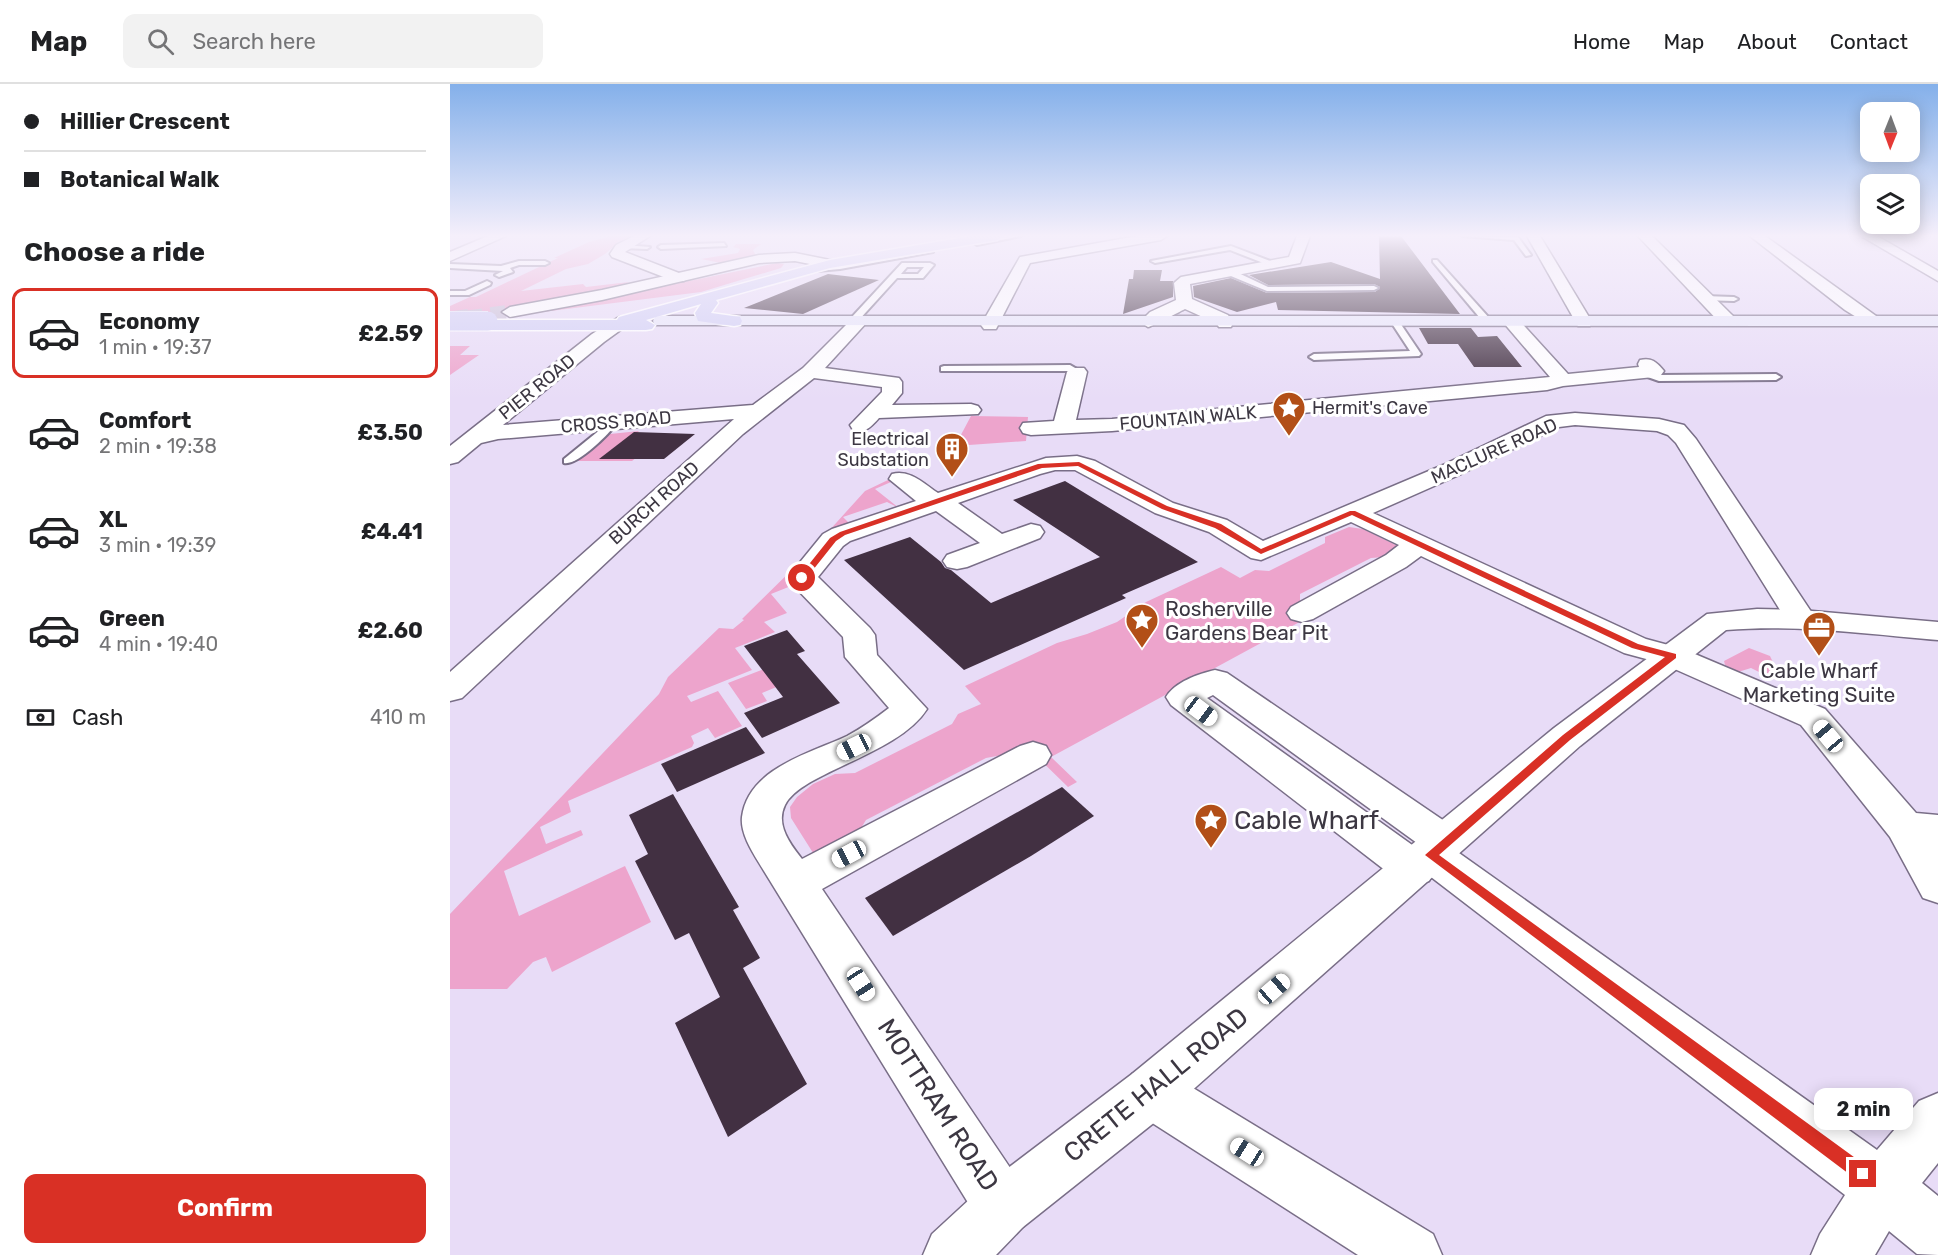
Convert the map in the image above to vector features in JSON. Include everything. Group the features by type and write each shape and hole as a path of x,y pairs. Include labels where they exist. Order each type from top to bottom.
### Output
{"main road":[{"path":"636,324 733,291"},
{"path":"636,324 710,303 734,291"},
{"path":"710,303 703,313 704,317 734,321"},
{"path":"451,324 488,321 529,323"},
{"path":"636,324 734,321 1225,323 1938,321"},
{"path":"451,324 857,322"}],"street":[{"path":"510,312 622,291"},
{"path":"991,322 1009,291"},
{"path":"1148,322 1157,314 1178,307 1184,301 1184,291"},
{"path":"1565,291 1584,322"},
{"path":"1697,291 1728,321"},
{"path":"1829,291 1875,321"},
{"path":"1184,301 1222,319 1225,323"},
{"name":"BURCH ROAD","path":"450,690 735,429 810,372 857,322"},
{"path":"1511,322 1563,380"},
{"name":"PIER ROAD","path":"450,457 593,342 636,324"},
{"name":"FOUNTAIN WALK","path":"1031,428 1112,425 1546,384 1646,368"},
{"path":"810,372 892,382 892,393 869,418 971,410"},
{"path":"1063,427 1077,372"},
{"name":"CROSS ROAD","path":"474,438 497,432 758,411"},
{"name":"MACLURE ROAD","path":"936,501 1041,466 1079,464 1164,508 1213,524 1261,552 1554,421 1575,419 1664,426 1676,430 1685,439 1801,620"},
{"path":"901,479 999,544"},
{"name":"MOTTRAM ROAD","path":"936,501 838,536 802,577 859,635 861,657 910,708 873,737 797,774 766,799 763,805 762,820 767,837 795,883 1004,1207"},
{"path":"1352,513 1635,646 1672,656 1813,717 1921,829 1938,886"},
{"path":"957,561 1031,532"},
{"path":"1302,613 1421,545"},
{"name":"CRETE HALL ROAD","path":"953,1255 1004,1207 1151,1092 1567,737 1718,621 1757,618 1801,620 1938,631"},
{"path":"1430,855 1183,697 1215,680 1430,855 1882,1188 1938,1233"},
{"path":"795,883 1032,755"},
{"path":"1151,1092 1412,1255"},
{"path":"1841,1255 1882,1188 1938,1120"}],"lane":[{"path":"450,293 469,291"},
{"path":"857,322 883,291"},
{"path":"1461,291 1488,322"},
{"path":"1704,298 1734,299"},
{"path":"1314,357 1416,354 1395,322"},
{"path":"944,369 1063,368 1077,372"},
{"path":"1646,368 1659,378 1776,377"},
{"path":"568,461 605,432 612,423"}],"shaded area":[{"path":"489,291 606,291 496,313 450,317 450,306 470,297 476,297"},
{"path":"641,291 706,291 701,292 527,314"},
{"path":"450,346 470,346 460,355 479,355 450,375"},
{"path":"971,416 1028,417 1026,441 955,446"},
{"path":"639,431 637,433 657,441 632,461 573,461 610,434"},
{"path":"888,480 891,482 875,489 899,508 887,502 843,517 850,524 829,531 788,580 791,586 771,594 787,613 764,622 775,632 735,648 752,670 687,696 691,702 718,691 742,726 715,738 708,728 691,736 694,743 692,747 568,801 571,812 540,827 546,844 581,830 583,835 504,871 519,916 625,866 651,922 552,972 546,957 533,962 507,989 450,989 450,914 659,694 668,677 719,628 733,629 744,620 742,619 808,554 865,491"},
{"path":"1349,527 1363,529 1402,548 1384,557 1371,558 1300,594 1300,601 1290,607 1307,618 1051,757 1077,782 1068,787 1027,747 1008,754 986,758 866,820 858,833 815,856 791,818 790,807 797,797 813,784 835,774 855,773 952,724 958,714 981,704 965,686 1057,643 1117,622 1146,602 1221,567 1240,578 1255,570 1269,571 1325,543 1325,537"},
{"path":"1749,648 1770,656 1781,679 1773,679 1751,668 1738,672 1725,665 1724,661"},
{"path":"772,666 786,683 762,693 767,701 746,709 728,683"}],"building":[{"path":"787,291 855,291 803,314 744,308"},
{"path":"1127,291 1173,291 1173,297 1123,314"},
{"path":"1193,291 1261,291 1267,293 1442,291 1460,314 1278,310 1276,302 1237,312 1194,297"},
{"path":"1419,328 1471,328 1478,337 1497,336 1522,367 1474,367 1458,344 1428,344"},
{"path":"634,432 695,434 664,459 599,459"},
{"path":"1065,481 1198,562 1122,595 1126,598 964,670 844,560 910,537 941,562 945,568 951,570 991,603 1100,557 1013,500"},
{"path":"787,630 805,651 797,654 840,703 762,738 744,713 783,697 744,646"},
{"path":"746,727 765,753 677,792 661,764"},
{"path":"1062,787 1094,816 1031,856 893,936 865,898"},
{"path":"673,794 739,907 733,910 760,958 743,968 807,1084 728,1137 675,1023 720,997 689,933 675,940 635,861 648,854 629,815"}],"tunnel":[{"path":"468,318 510,312"},
{"path":"450,321 478,317"}],"place":[{"name":"Hermit's Cave","path":"1289,437"},
{"name":"Electrical Substation","path":"952,478"},
{"name":"Rosherville Gardens Bear Pit","path":"1142,649"},
{"name":"Cable Wharf Marketing Suite","path":"1819,657"},
{"name":"Cable Wharf","path":"1211,849"}],"route":[{"path":"802,578 838,536 1041,466 1079,464 1087,466 1164,508 1218,526 1261,552 1352,513 1635,646 1672,656 1567,737 1431,855 1863,1174"}]}
